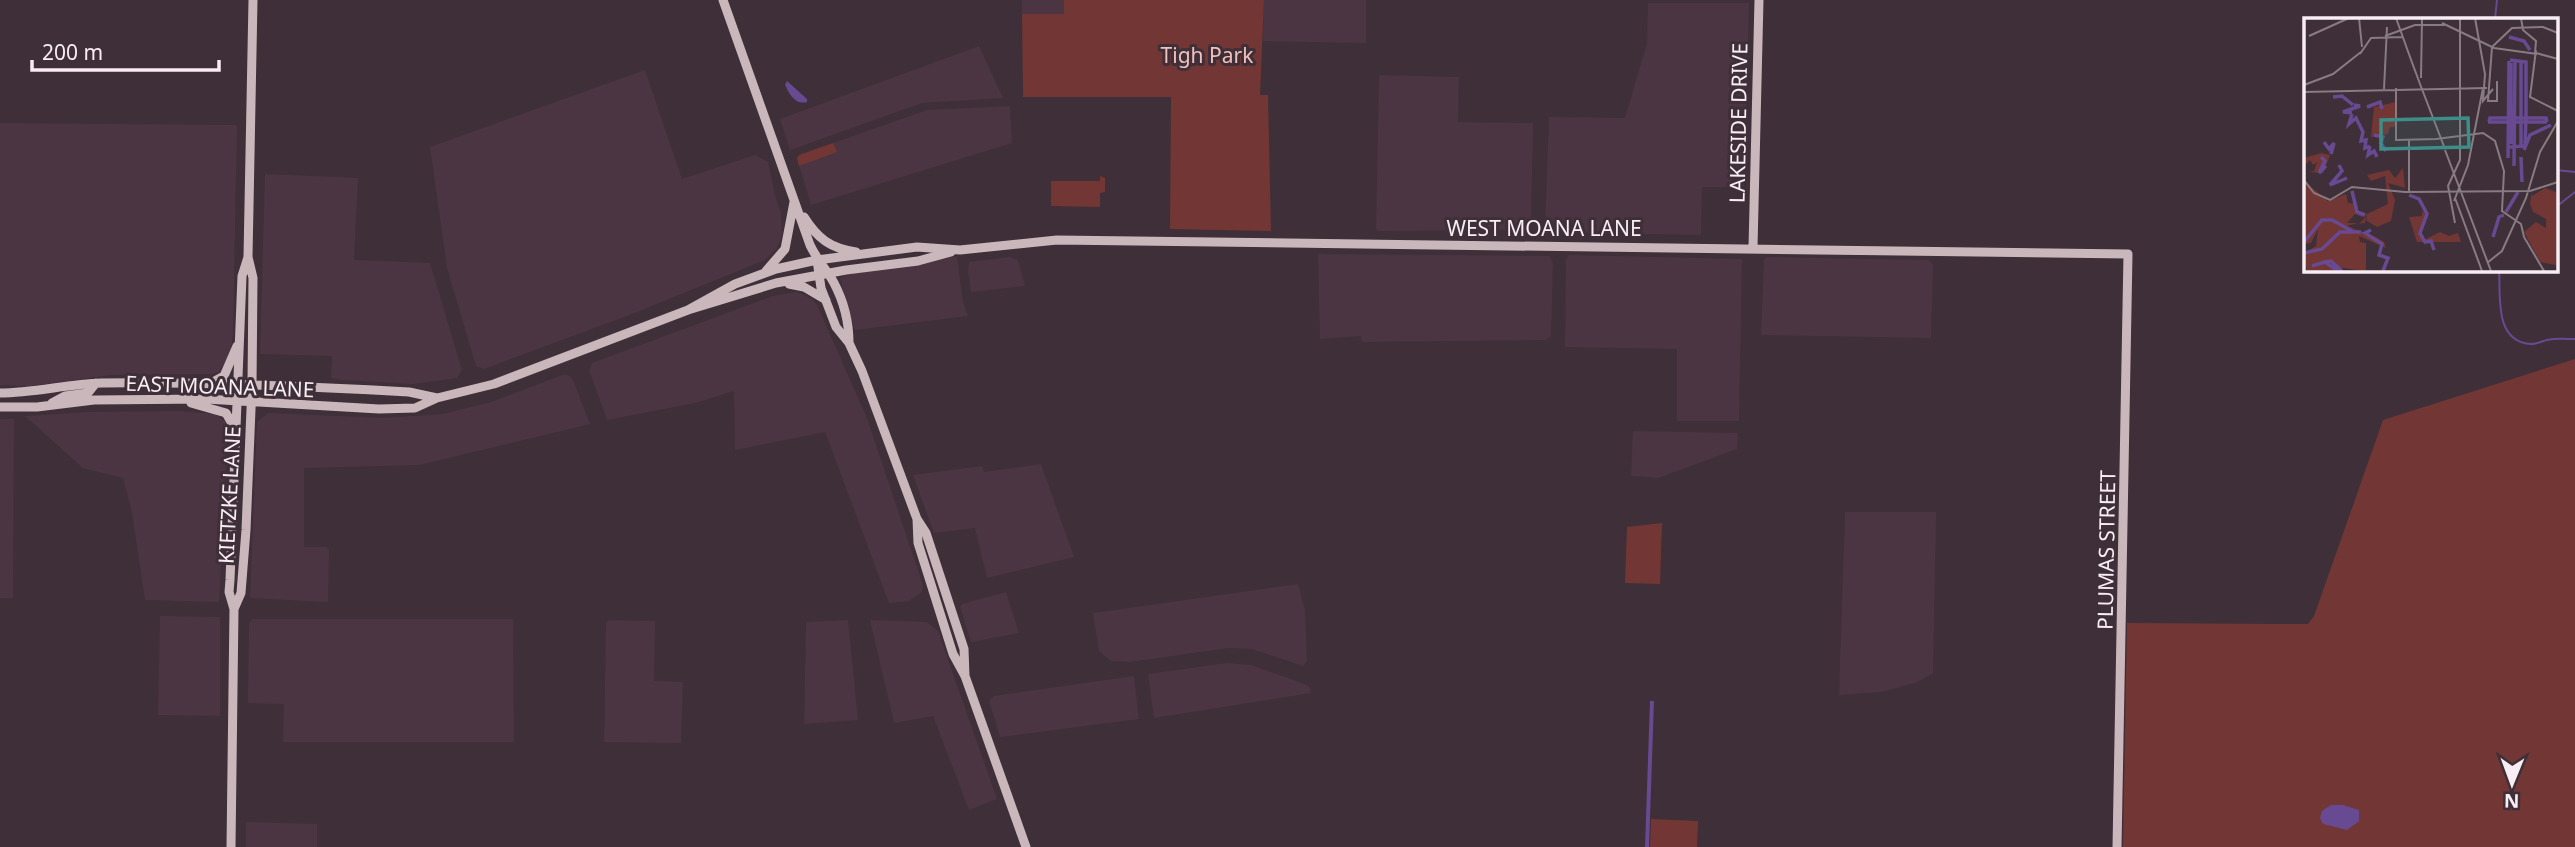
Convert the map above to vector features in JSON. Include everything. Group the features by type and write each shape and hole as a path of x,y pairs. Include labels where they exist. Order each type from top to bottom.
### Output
{"main road":[{"name":"KIETZKE LANE","path":"234,609 241,593 252,385 253,278 248,257 253,0"},
{"path":"723,0 823,274 826,300 836,327 849,343 874,400 917,519 926,533 964,649 965,676 1026,847"},
{"name":"LAKESIDE DRIVE","path":"1753,247 1759,0"},
{"path":"794,200 812,229 826,243 844,250 868,253"},
{"path":"761,274 776,262 785,249 794,200"},
{"name":"WEST MOANA LANE","path":"817,260 916,247 960,250 1068,240 2128,254"},
{"name":"WEST MOANA LANE","path":"823,274 918,261 960,250"},
{"name":"PLUMAS STREET","path":"2118,847 2128,254"},
{"name":"KIETZKE LANE","path":"231,847 234,609 229,592 242,276 248,257"},
{"name":"EAST MOANA LANE","path":"688,310 729,287 761,274 817,260"},
{"path":"823,274 835,284 849,323 849,343"},
{"name":"EAST MOANA LANE","path":"0,407 47,406 94,400 177,400 415,408 437,398 494,384 688,310 774,284 823,274"},
{"path":"774,284 804,286 826,300"},
{"path":"212,382 223,376 233,359 240,334"},
{"name":"EAST MOANA LANE","path":"0,393 96,383 212,382 410,392 437,398"},
{"path":"47,406 65,396 88,393 94,390 96,383"},
{"path":"177,400 226,413 236,432"}],"shaded area":[{"path":"1022,0 1064,0 1064,14 1022,14"},
{"path":"1264,0 1366,0 1366,43 1263,41"},
{"path":"1648,3 1749,3 1744,187 1702,187 1701,235 1548,232 1545,228 1549,117 1625,118 1647,43"},
{"path":"979,46 1003,98 922,103 790,150 780,119"},
{"path":"645,70 682,179 755,155 768,162 781,213 782,235 777,248 765,260 627,316 484,369 476,366 447,268 430,147"},
{"path":"1379,75 1459,77 1458,122 1533,123 1531,227 1528,230 1376,229"},
{"path":"787,81 807,102 799,102 793,98 785,85"},
{"path":"1010,106 1012,143 811,205 797,158 802,154 927,110"},
{"path":"0,123 237,125 233,335 230,355 219,372 111,375 30,386 0,385"},
{"path":"265,174 358,178 354,260 430,263 462,370 457,378 413,384 343,380 331,378 332,356 260,354"},
{"path":"1318,254 1549,256 1553,263 1551,336 1546,340 1362,342 1361,336 1320,339"},
{"path":"1569,255 1742,259 1739,421 1677,421 1677,349 1565,347 1566,260"},
{"path":"957,256 963,302 968,316 855,330 840,278 859,271"},
{"path":"1009,257 1018,260 1025,286 971,292 969,262"},
{"path":"1767,257 1928,260 1933,264 1931,338 1761,335 1764,260"},
{"path":"797,292 811,298 817,305 867,418 923,585 922,592 909,601 889,603 825,432 735,450 734,391 695,403 607,420 589,370 592,363 773,296"},
{"path":"565,374 574,382 590,424 419,465 304,468 304,547 327,547 329,551 328,602 250,598 257,422 268,413 383,418 443,414 491,402"},
{"path":"178,411 215,414 226,422 228,429 219,602 145,600 132,513 123,478 83,468 25,416"},
{"path":"0,419 14,419 13,598 0,598"},
{"path":"1633,431 1738,433 1737,449 1658,478 1631,476"},
{"path":"1041,464 1074,557 987,578 975,528 934,533 913,475 982,466 984,472"},
{"path":"1845,512 1936,512 1933,674 1915,683 1881,692 1839,695"},
{"path":"1298,584 1305,610 1307,661 1303,666 1252,649 1228,648 1130,662 1111,661 1099,651 1093,613"},
{"path":"1006,592 1019,633 971,642 960,607 962,604"},
{"path":"160,616 220,617 220,716 158,715"},
{"path":"252,619 513,619 514,742 283,742 284,704 248,703 249,623"},
{"path":"609,620 655,621 654,681 683,682 681,743 604,742 606,623"},
{"path":"848,620 858,720 804,724 806,622"},
{"path":"870,620 927,622 938,631 997,799 969,810 933,716 894,723"},
{"path":"1227,663 1251,665 1302,683 1309,686 1311,693 1154,718 1148,674"},
{"path":"1134,676 1139,719 1000,737 989,701 994,696"},
{"path":"1650,701 1654,701 1649,847 1645,847"},
{"path":"2331,805 2343,805 2359,810 2359,821 2347,830 2323,824 2320,818 2322,811"},
{"path":"246,822 317,824 317,847 246,847"}],"green space":[{"name":"Tigh Park","path":"1064,0 1264,0 1260,95 1268,95 1271,231 1170,229 1171,97 1023,97 1022,14 1064,14"},
{"path":"833,143 837,152 799,166 799,155"},
{"path":"1100,176 1105,178 1105,192 1100,193 1100,207 1051,206 1051,181 1100,181"},
{"path":"2575,359 2575,847 2123,847 2127,623 2308,624 2314,616 2383,420"},
{"path":"1662,523 1660,584 1625,583 1627,527"},
{"path":"1651,819 1698,821 1697,847 1650,847"}],"waterway":[{"path":"2495,18 2497,0"},
{"path":"2558,170 2575,172"},
{"path":"2558,205 2575,192"},
{"path":"2499,271 2502,315 2510,335 2531,344 2550,339 2575,339"}]}
